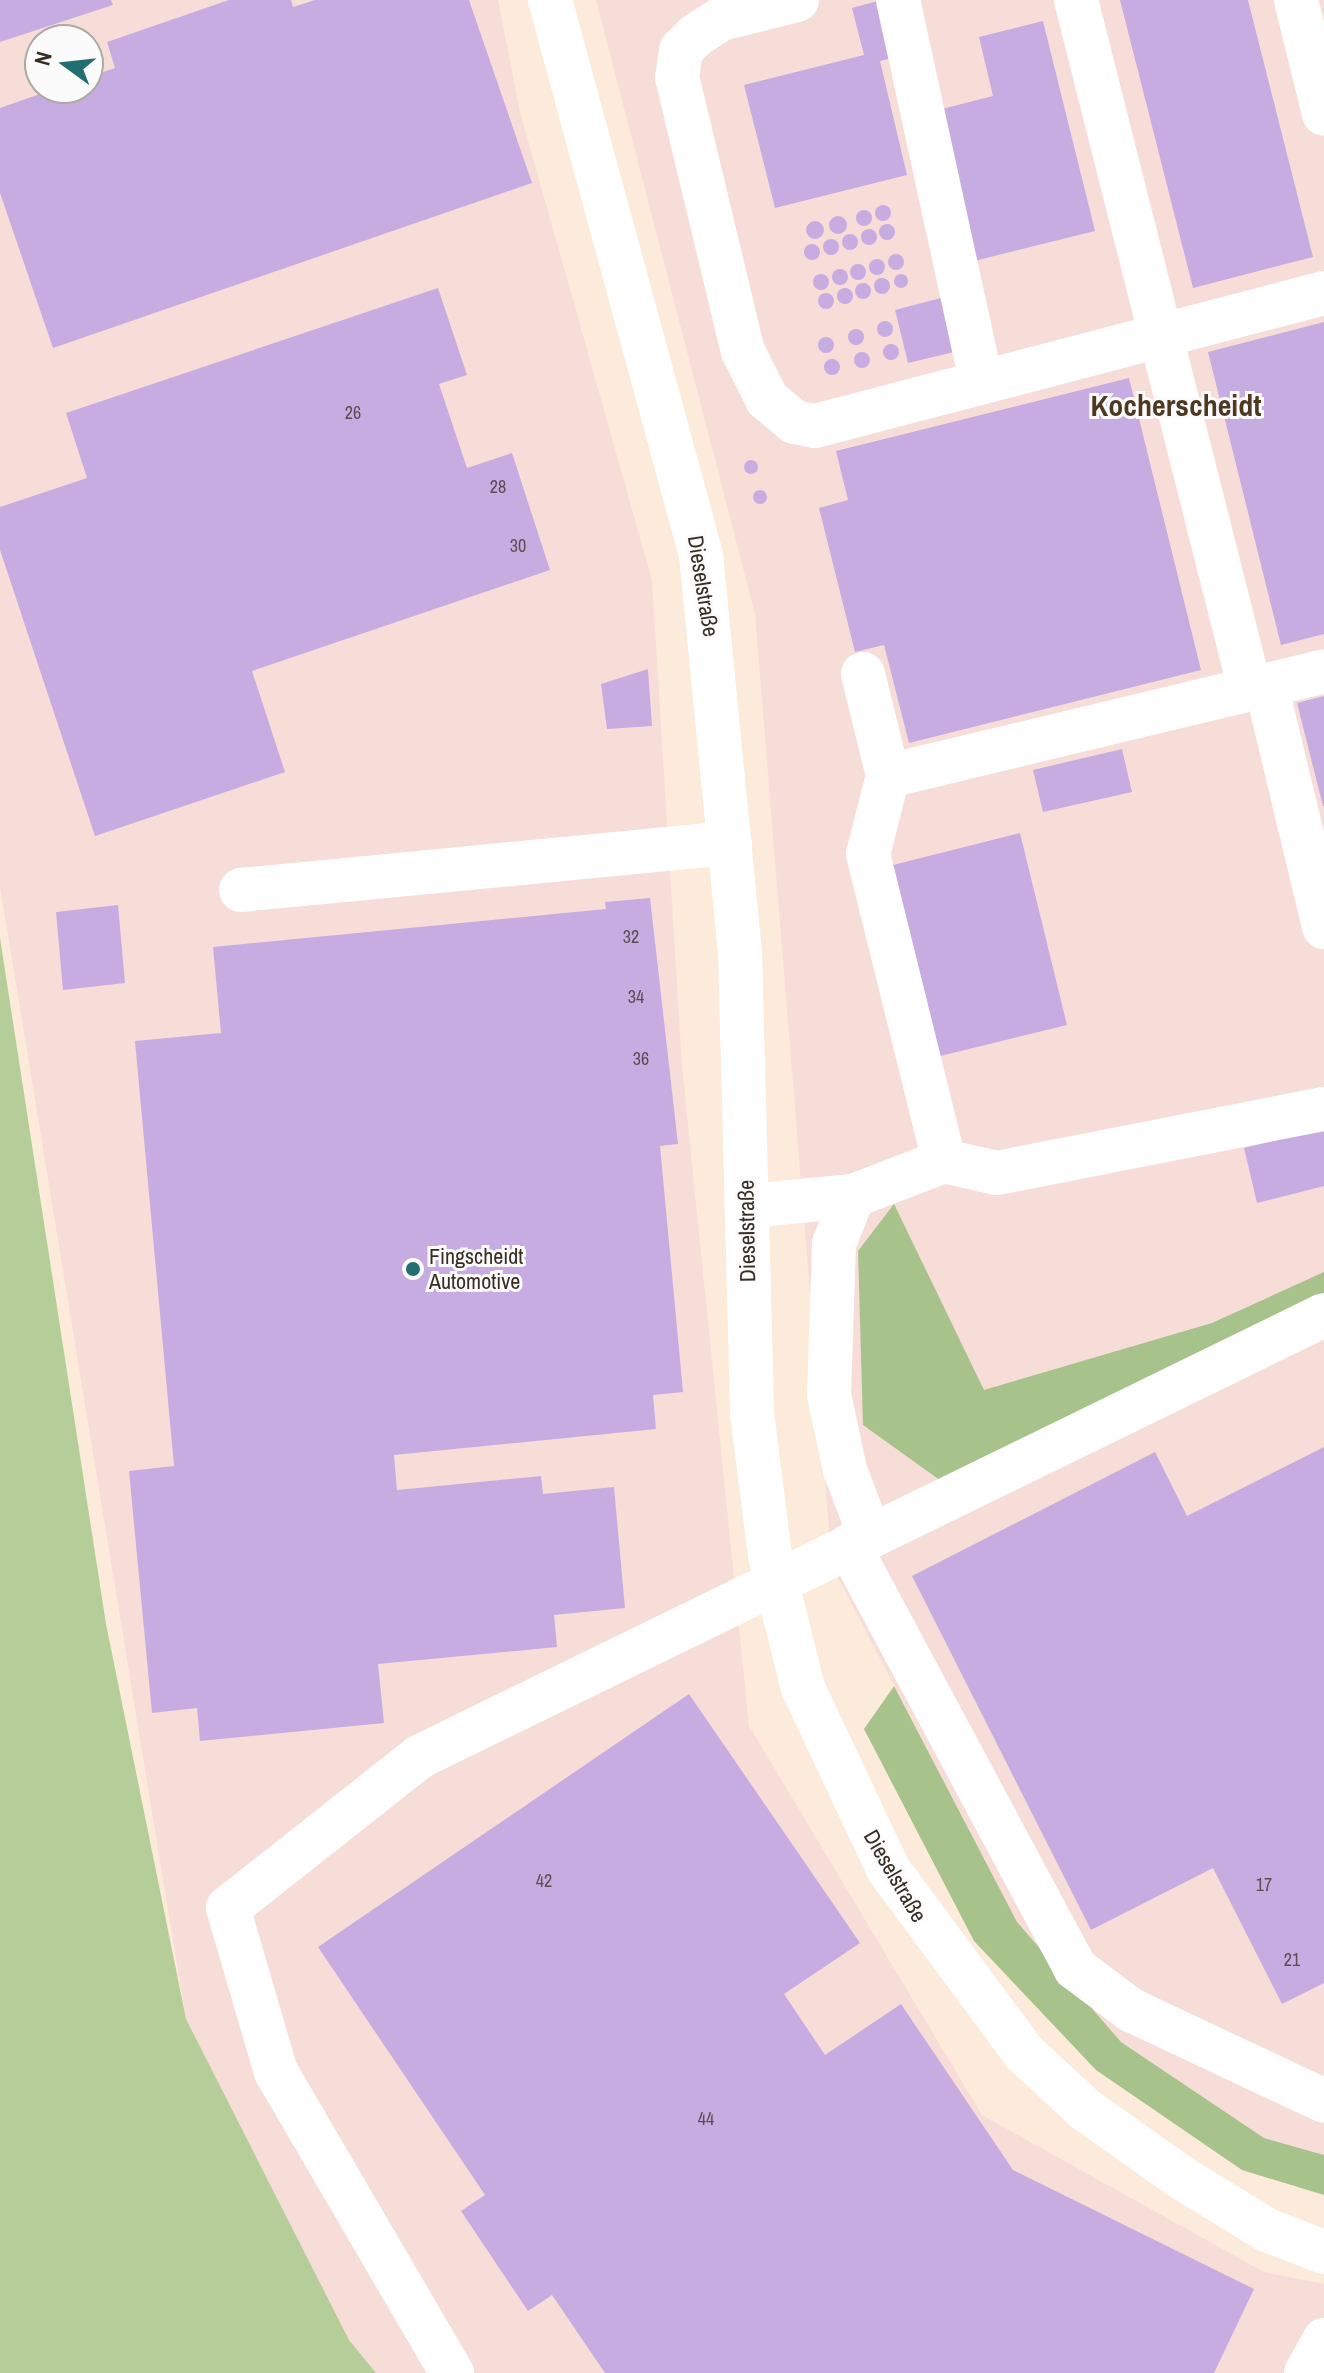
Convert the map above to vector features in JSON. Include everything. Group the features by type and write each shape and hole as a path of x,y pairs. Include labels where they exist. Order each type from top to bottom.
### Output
{"street":[{"name":"Dieselstraße","path":"550,0 701,555 730,843 747,1206 752,1413 775,1582 803,1688 856,1807 922,1925 970,1989 1086,2110 1267,2230 1324,2252"},
{"path":"797,0 721,19 696,35 681,50 677,77 743,351 767,399 794,422 815,426 1324,293"},
{"path":"898,0 981,382"},
{"path":"1076,0 1161,335 1324,927"},
{"path":"1296,0 1324,114"},
{"path":"888,776 1324,671"},
{"path":"863,674 888,776 868,854 944,1161"},
{"path":"241,890 730,843"},
{"path":"747,1206 853,1196 944,1161 997,1173 1324,1109"},
{"path":"853,1196 829,1273 829,1395 859,1541 1075,1968 1131,2010 1324,2101"},
{"path":"452,2373 276,2072 228,1908 419,1757 1324,1315"},
{"path":"1306,2373 1324,2340"}],"shaded area":[{"path":"0,0 498,0 520,112 652,580 682,1065 749,1726 982,2115 1264,2272 1324,2284 1324,2373 366,2373 347,2351 186,2019 0,887"},
{"path":"596,0 1324,0 1324,2155 1264,2138 1121,2042 1017,1922 832,1566 755,614"}],"green space":[{"path":"0,938 106,1624 186,2019 349,2340 376,2373 0,2373"},
{"path":"894,1204 984,1390 1212,1323 1324,1272 1324,1312 969,1501 863,1425 858,1251"},
{"path":"894,1686 1017,1922 1121,2042 1264,2138 1324,2155 1324,2195 1242,2170 1096,2070 974,1941 864,1729"}],"building":[{"path":"0,0 111,0 113,5 55,24 24,24 24,34 0,42"},
{"path":"229,0 291,0 293,7 315,0 469,0 532,183 53,348 0,193 0,108 24,100 24,104 104,104 104,72 115,68 107,42"},
{"path":"1120,0 1248,0 1313,257 1193,288"},
{"path":"878,1 892,58 880,61 907,175 775,208 744,85 864,55 852,8"},
{"path":"1043,21 1095,231 970,262 934,111 993,96 979,37"},
{"path":"883,205 891,213 883,221 875,213"},
{"path":"864,210 872,218 864,226 856,218"},
{"path":"838,216 847,225 838,234 829,225"},
{"path":"815,221 824,230 815,239 806,230"},
{"path":"887,224 895,232 887,240 879,232"},
{"path":"869,229 877,237 869,245 861,237"},
{"path":"850,234 858,242 850,250 842,242"},
{"path":"831,239 839,247 831,255 823,247"},
{"path":"812,244 820,252 812,260 804,252"},
{"path":"896,254 904,262 896,270 888,262"},
{"path":"877,259 885,267 877,275 869,267"},
{"path":"858,264 866,272 858,280 850,272"},
{"path":"840,269 848,277 840,285 832,277"},
{"path":"821,274 829,282 821,290 813,282"},
{"path":"901,274 908,281 901,288 894,281"},
{"path":"882,278 890,286 882,294 874,286"},
{"path":"863,283 871,291 863,299 855,291"},
{"path":"438,288 467,375 439,384 467,468 512,453 550,570 252,671 285,772 95,836 0,550 0,507 87,478 66,413"},
{"path":"845,288 853,296 845,304 837,296"},
{"path":"826,293 834,301 826,309 818,301"},
{"path":"941,298 954,352 908,363 895,310"},
{"path":"885,321 891,323 891,335 885,337 879,335 877,329 879,323"},
{"path":"1324,322 1324,634 1281,645 1208,352"},
{"path":"856,329 862,331 862,343 856,345 850,343 848,337 850,331"},
{"path":"823,337 829,337 834,345 832,351 823,353 818,348 818,342"},
{"path":"891,344 897,346 897,358 891,360 885,358 883,352 885,346"},
{"path":"859,352 865,352 870,360 868,366 859,368 854,363 854,357"},
{"path":"832,359 838,361 838,373 832,375 826,373 824,367 826,361"},
{"path":"1129,378 1201,670 909,743 884,645 855,652 819,508 848,500 836,451"},
{"path":"751,460 758,467 751,474 744,467"},
{"path":"760,490 767,497 760,504 753,497"},
{"path":"648,669 652,726 607,729 601,684"},
{"path":"1324,696 1324,806 1323,806 1297,703"},
{"path":"1122,749 1132,792 1043,812 1033,770"},
{"path":"1020,833 1067,1025 936,1057 889,866"},
{"name":"Fingscheidt Automotive","path":"650,898 678,1144 660,1146 683,1392 653,1395 656,1429 394,1455 397,1490 541,1476 543,1494 614,1487 625,1608 554,1615 557,1647 378,1664 384,1723 200,1741 197,1708 152,1713 129,1471 174,1466 135,1041 221,1033 213,947 606,909 605,902"},
{"path":"118,905 125,983 63,990 56,912"},
{"path":"1324,1128 1324,1186 1257,1203 1244,1148"},
{"path":"1324,1447 1324,1983 1282,2004 1213,1868 1091,1930 912,1576 1155,1452 1187,1516"},
{"path":"689,1694 860,1943 784,1994 825,2055 901,2004 1013,2170 1254,2289 1214,2373 605,2373 552,2295 528,2311 461,2211 485,2195 318,1947"}],"place":[{"name":"Fingscheidt Automotive","path":"413,1269"}],"district":[{"name":"Kocherscheidt","path":"1176,405"}]}
